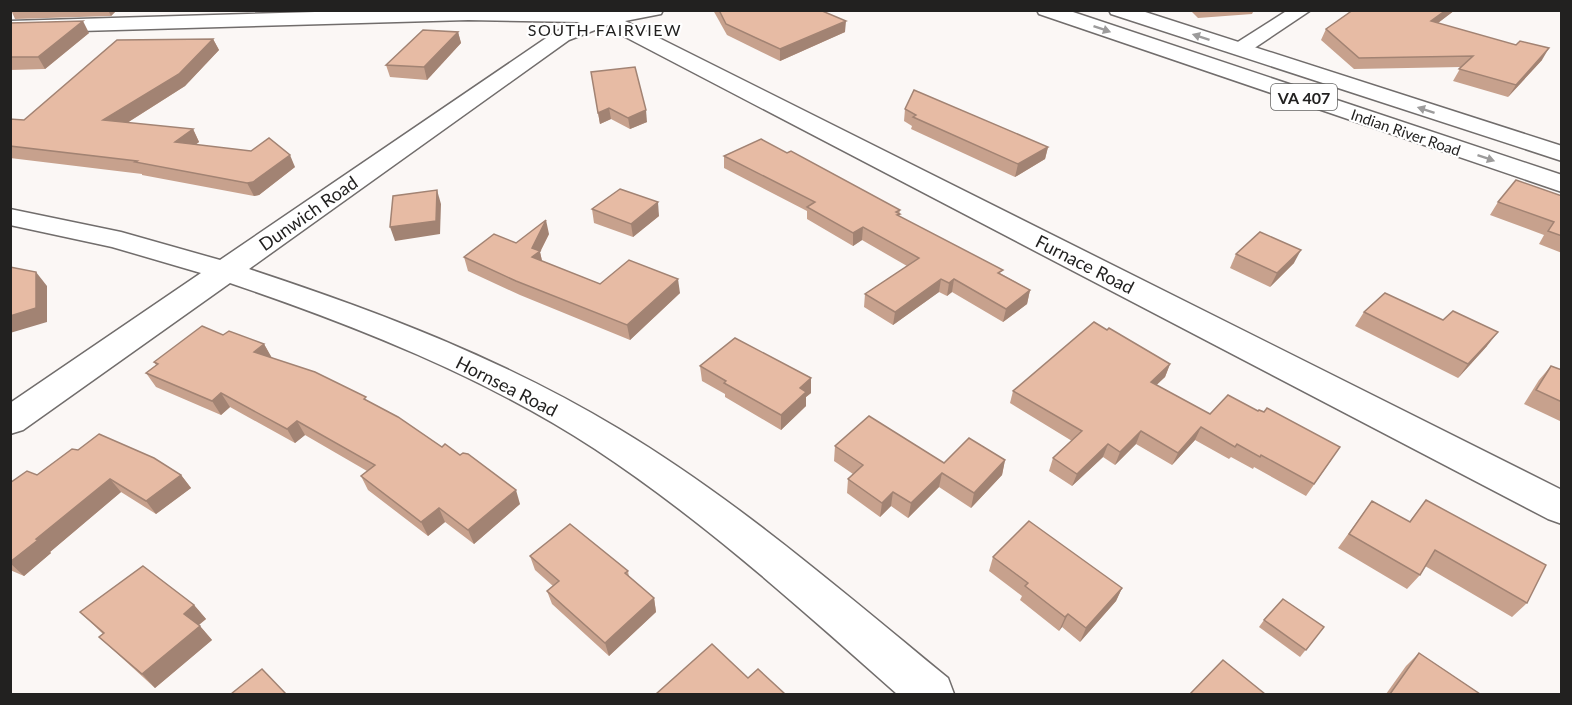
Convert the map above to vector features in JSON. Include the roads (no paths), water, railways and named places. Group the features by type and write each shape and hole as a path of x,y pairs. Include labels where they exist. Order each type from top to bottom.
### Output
{"street":[{"path":"10,27 468,14 612,17 654,10"},
{"name":"Indian River Road","path":"1046,10 1562,184"},
{"name":"Indian River Road","path":"1118,10 1562,154"},
{"path":"1240,49 1302,10"},
{"name":"Dunwich Road","path":"10,421 562,36 612,17"},
{"name":"Furnace Road","path":"612,17 619,26 1562,508"},
{"name":"Hornsea Road","path":"10,217 154,248 225,270 409,338 507,382 607,439 658,473 776,561 931,694"}],"district":[{"name":"SOUTH FAIRVIEW","path":"605,29"}]}
